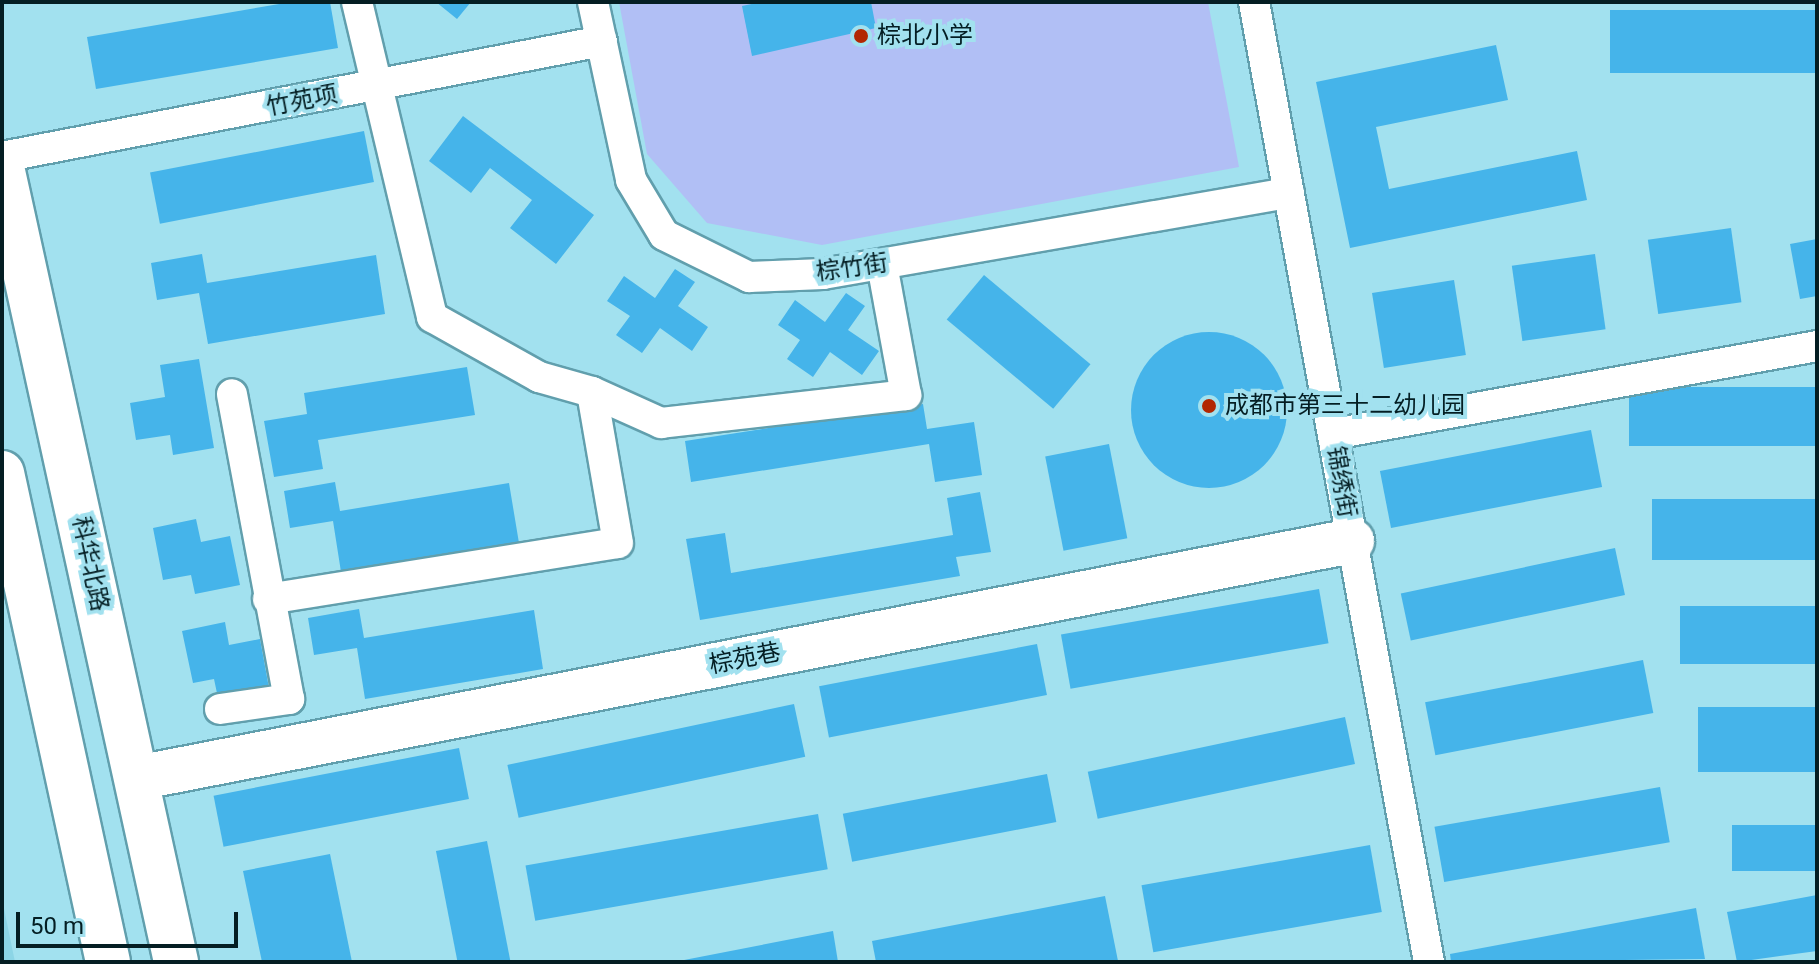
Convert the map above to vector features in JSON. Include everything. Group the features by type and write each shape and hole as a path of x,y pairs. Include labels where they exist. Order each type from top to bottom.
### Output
{"main road":[{"name":"科华北路","path":"2,167 176,962"},
{"path":"2,473 108,962"},
{"name":"棕苑巷","path":"137,778 1352,541"}],"street":[{"path":"357,2 432,317 539,377 592,392 661,423 906,395 882,264"},
{"name":"棕竹街","path":"593,2 631,180 664,235 749,277 823,274 1289,193"},
{"name":"锦绣街","path":"1254,2 1429,962"},
{"name":"竹苑项","path":"2,157 602,41"},
{"path":"1333,434 1817,346"},
{"path":"268,599 618,543 592,392"},
{"path":"220,709 289,699 232,394"}],"shaded area":[{"path":"619,2 1208,2 1239,167 822,245 707,223 647,154"},
{"path":"2,899 15,962 2,962"}],"building":[{"path":"291,2 330,2 338,48 96,89 87,37"},
{"path":"436,2 471,2 457,19"},
{"path":"761,2 871,2 876,28 752,56 742,6"},
{"path":"1610,10 1817,10 1817,73 1610,73"},
{"path":"1496,45 1508,100 1376,127 1389,189 1577,151 1587,200 1350,248 1316,82"},
{"path":"463,116 594,215 556,264 510,228 532,200 490,168 471,193 429,161"},
{"path":"364,131 374,182 160,224 150,173"},
{"path":"1731,228 1741,302 1658,314 1648,240"},
{"path":"1817,239 1817,296 1800,299 1790,244"},
{"path":"202,254 207,283 376,255 385,314 208,344 199,293 157,300 151,263"},
{"path":"1595,254 1606,329 1522,341 1512,266"},
{"path":"675,269 695,282 678,306 708,327 692,351 660,328 642,353 616,335 630,316 607,301 624,276 655,298"},
{"path":"984,275 1090,364 1053,409 947,319"},
{"path":"1454,280 1466,355 1384,368 1372,293"},
{"path":"846,293 865,306 848,330 879,351 862,375 830,352 813,377 787,359 800,340 778,325 795,300 825,322"},
{"name":"成都市第三十二幼儿园","path":"1209,332 1239,338 1264,355 1281,380 1287,410 1281,440 1264,465 1239,482 1209,488 1179,482 1154,465 1137,440 1131,410 1137,380 1154,355 1179,338"},
{"path":"199,359 214,448 173,455 170,435 136,440 130,403 165,397 160,365"},
{"path":"467,367 475,415 318,440 323,469 274,477 264,421 307,414 304,393"},
{"path":"1629,387 1817,387 1817,446 1629,446"},
{"path":"923,404 927,429 974,422 982,475 935,482 929,444 691,482 685,441"},
{"path":"1591,430 1602,487 1391,528 1380,471"},
{"path":"1109,444 1127,538 1064,551 1045,456"},
{"path":"335,482 340,511 509,483 519,543 341,572 333,521 290,528 284,491"},
{"path":"980,492 991,552 956,557 960,576 700,620 686,539 725,533 731,573 953,535 947,498"},
{"path":"1652,499 1817,499 1817,560 1652,560"},
{"path":"196,519 201,542 230,536 240,585 195,594 191,575 163,580 153,528"},
{"path":"1615,548 1625,595 1411,640 1401,594"},
{"path":"1319,589 1329,643 1071,689 1061,634"},
{"path":"1680,606 1817,606 1817,664 1680,664"},
{"path":"359,609 364,638 534,610 543,669 365,699 357,648 314,655 308,618"},
{"path":"225,622 229,645 260,639 269,688 218,698 214,679 193,683 182,631"},
{"path":"1037,644 1047,695 829,737 819,686"},
{"path":"1643,660 1653,713 1435,755 1425,702"},
{"path":"794,704 805,757 519,818 507,765"},
{"path":"1698,707 1817,707 1817,772 1698,772"},
{"path":"1345,717 1355,764 1098,819 1088,772"},
{"path":"459,748 469,799 224,847 214,796"},
{"path":"1047,774 1056,822 852,862 843,814"},
{"path":"1660,787 1670,842 1444,882 1434,827"},
{"path":"818,814 828,869 535,921 526,866"},
{"path":"1732,825 1817,825 1817,871 1732,871"},
{"path":"487,841 510,962 458,962 436,851"},
{"path":"1370,845 1382,912 1153,952 1142,885"},
{"path":"330,854 352,962 262,962 243,871"},
{"path":"1817,895 1817,951 1737,962 1727,912"},
{"path":"1105,896 1118,961 876,962 872,941"},
{"path":"1696,908 1705,959 1451,962 1450,954"},
{"path":"833,931 838,962 679,961"}],"place":[{"name":"棕北小学","path":"861,36"},
{"name":"成都市第三十二幼儿园","path":"1209,406"}]}
